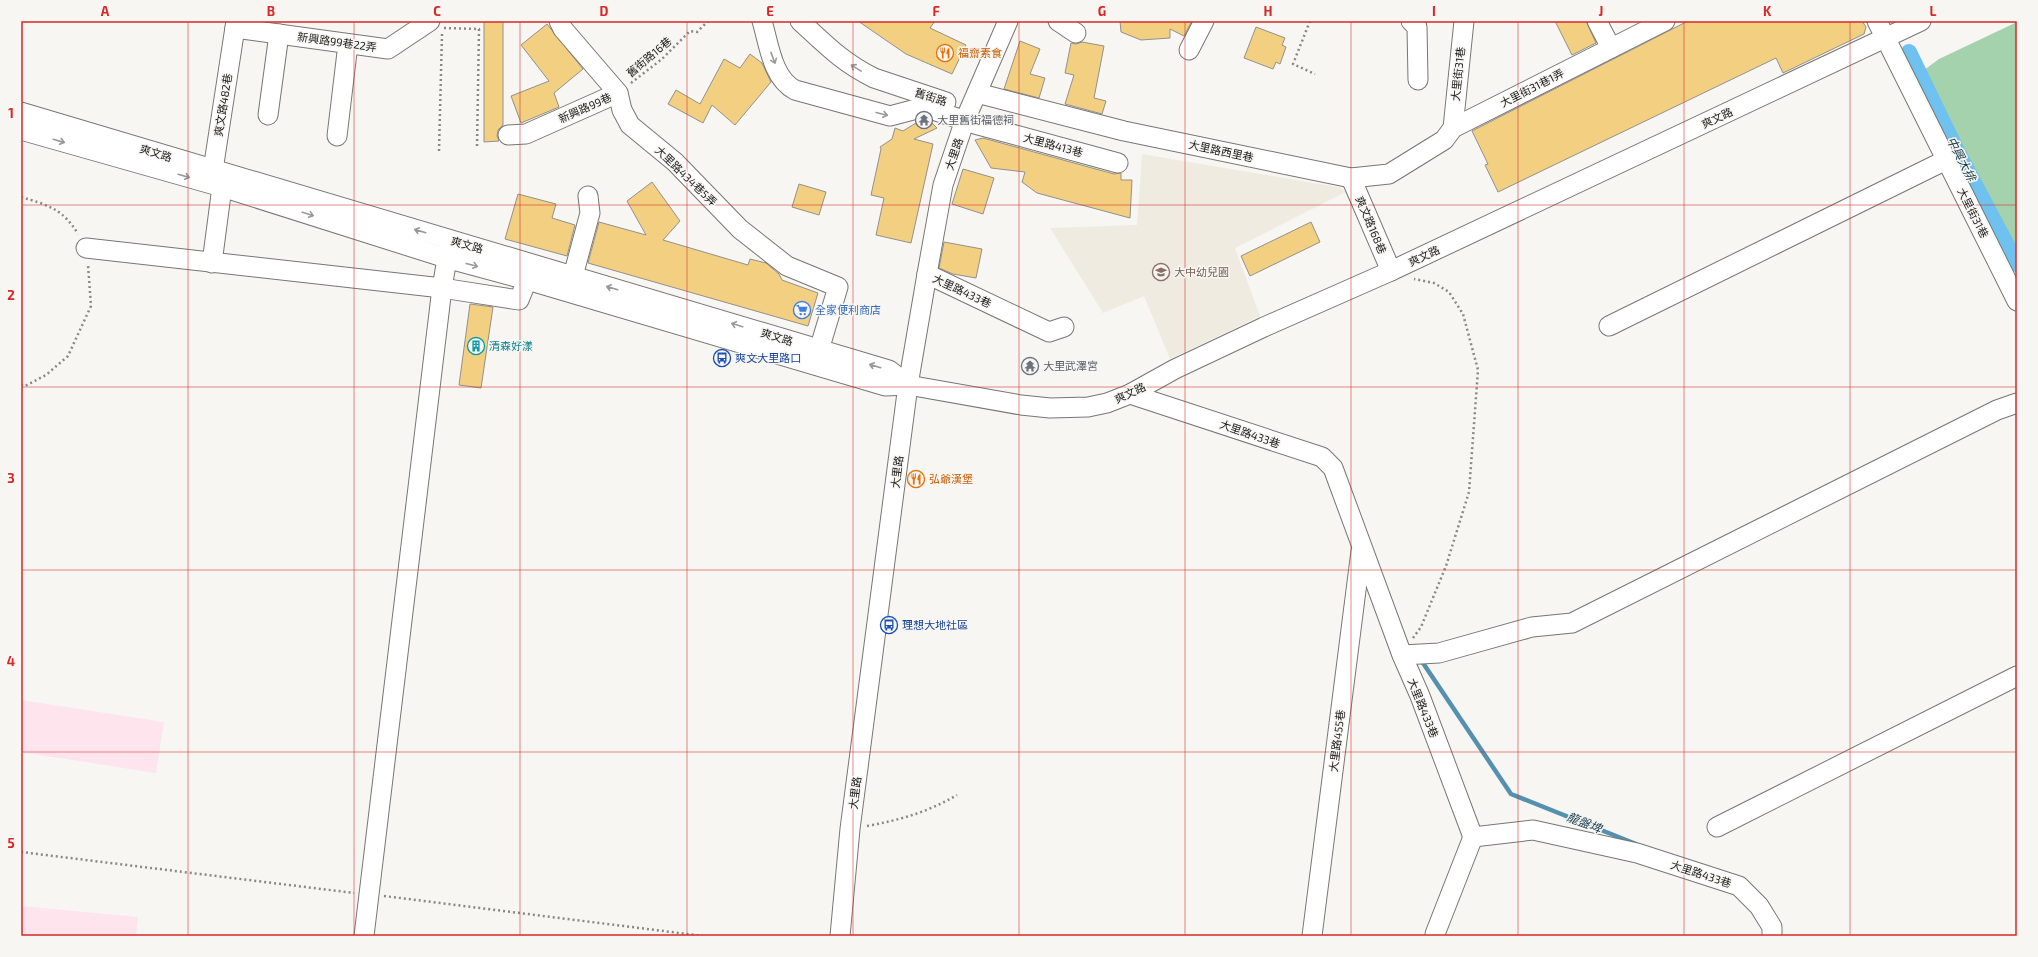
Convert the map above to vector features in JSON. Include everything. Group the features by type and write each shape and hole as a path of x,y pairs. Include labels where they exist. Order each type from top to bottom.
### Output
{"street":[{"name":"新興路99巷","path":"508,135 526,134 618,93 563,29 559,21"},
{"name":"舊街路","path":"762,21 778,71 785,84 795,90 890,116 924,107 966,120"},
{"name":"舊街路","path":"800,21 828,49 854,67 874,78 952,104 966,120"},
{"path":"1058,21 1076,33"},
{"path":"1189,50 1204,21"},
{"path":"1411,21 1417,27 1418,80"},
{"name":"大里街31巷","path":"1453,128 1464,21"},
{"path":"1598,21 1611,48"},
{"name":"大里街31巷1弄","path":"1453,128 1665,21"},
{"name":"大里街31巷","path":"1877,21 2017,301"},
{"name":"爽文路","path":"21,112 213,170 448,249 528,280 885,386 908,385 1021,405 1050,408 1088,407 1107,403 1130,394 1175,369 1264,327 1391,271 1886,38 1915,22"},
{"name":"大里路","path":"840,936 850,830 908,385 927,274 943,185 966,120 1004,23"},
{"name":"新興路99巷22弄","path":"236,25 279,34 388,49 437,24"},
{"name":"爽文路482巷","path":"213,170 236,25"},
{"path":"268,115 279,34"},
{"path":"337,136 348,44"},
{"name":"大里路434巷5弄","path":"618,93 622,110 630,125 674,162 740,229 788,266 838,287 819,350"},
{"name":"大里路西里巷","path":"977,93 1124,131 1351,178 1389,174 1444,140 1453,128"},
{"name":"大里路413巷","path":"966,120 975,124 1118,163"},
{"name":"爽文路","path":"21,130 448,249 573,276 889,370 908,385"},
{"path":"1609,326 1946,160"},
{"path":"212,263 222,187 213,170"},
{"name":"爽文路168巷","path":"1351,178 1391,271"},
{"path":"573,276 590,213 588,196"},
{"path":"86,248 442,288 519,300 528,280"},
{"path":"364,936 442,288 448,249"},
{"name":"大里路433巷","path":"927,274 1049,332 1064,327"},
{"name":"大里路433巷","path":"1130,394 1322,457 1333,468 1402,655 1420,696 1473,838 1533,830 1637,854 1739,886 1758,906 1772,927 1772,936"},
{"path":"1402,655 1438,653 1532,627 1572,623 1997,410 2017,403"},
{"name":"大里路455巷","path":"1312,936 1362,547"},
{"path":"1717,827 2017,676"},
{"path":"1435,934 1473,838"}],"path":[{"name":"舊街路16巷","path":"618,93 662,59 690,31 697,32 708,21"},
{"path":"1310,21 1293,64 1315,74"},
{"path":"439,151 437,24 479,29 477,146"},
{"path":"21,197 48,205 70,220 86,248 91,306 68,356 46,375 25,386 21,385"},
{"path":"1391,271 1401,279 1434,283 1449,292 1463,314 1478,370 1469,492 1446,566 1424,620 1402,655"},
{"path":"850,830 896,820 936,808 957,795"}],"shaded area":[{"name":"大中幼兒園","path":"1142,154 1338,187 1346,192 1235,248 1260,316 1170,359 1144,296 1103,313 1050,228 1137,225"},
{"path":"21,700 164,722 156,773 21,752"},
{"path":"21,906 138,917 136,936 21,936"}],"green space":[{"path":"2017,22 2017,256 1920,73 1939,59"}],"building":[{"path":"484,21 503,21 503,125 498,130 497,136 499,141 484,142"},
{"path":"858,21 935,21 930,28 966,45 952,74 906,54"},
{"path":"1120,21 1192,21 1184,36 1170,29 1170,38 1141,40 1121,32"},
{"path":"1555,21 1586,21 1596,43 1572,55"},
{"path":"1688,21 1862,21 1866,27 1864,34 1783,73 1776,58 1498,192 1485,165 1488,164 1472,131"},
{"path":"547,24 583,69 554,93 559,107 521,123 511,96 549,81 521,45"},
{"path":"1256,27 1285,38 1282,45 1286,47 1280,64 1276,62 1273,69 1244,58"},
{"path":"1020,41 1040,49 1030,74 1045,78 1039,98 1004,89"},
{"path":"1082,42 1104,46 1094,98 1106,101 1102,114 1065,104 1074,75 1065,73 1071,43 1076,44"},
{"path":"750,54 762,63 771,82 735,125 712,105 703,123 668,104 676,90 700,104 724,59 740,68"},
{"path":"924,118 930,121 937,128 914,139 933,144 911,243 876,235 884,198 871,195 881,149 880,147 892,139 895,128 903,131"},
{"path":"983,138 1114,174 1121,173 1121,180 1132,180 1130,218 1037,193 1022,182 1025,172 991,168 975,140"},
{"path":"963,169 994,178 983,214 952,204"},
{"path":"652,182 680,221 663,240 748,265 750,259 766,263 779,274 782,280 818,293 808,326 588,263 599,222 646,235 627,201"},
{"path":"799,184 826,192 819,215 792,207"},
{"path":"518,194 556,204 552,218 575,225 567,256 505,239"},
{"path":"1311,222 1320,242 1250,276 1241,256"},
{"path":"944,242 982,249 976,278 953,274 939,268"},
{"name":"清森好漾","path":"470,304 493,307 481,388 459,385"}],"waterway":[{"name":"中興大排","path":"1909,52 1957,151 2017,264"},
{"name":"龍盤埤","path":"1423,663 1511,794 1636,844"}],"place":[{"name":"福齋素食","path":"945,53"},
{"name":"大里舊街福德祠","path":"924,120"},
{"name":"大中幼兒園","path":"1161,272"},
{"name":"全家便利商店","path":"802,310"},
{"name":"清森好漾","path":"476,346"},
{"name":"爽文大里路口","path":"722,358"},
{"name":"大里武澤宮","path":"1030,366"},
{"name":"弘爺漢堡","path":"916,479"},
{"name":"理想大地社區","path":"889,625"}]}
